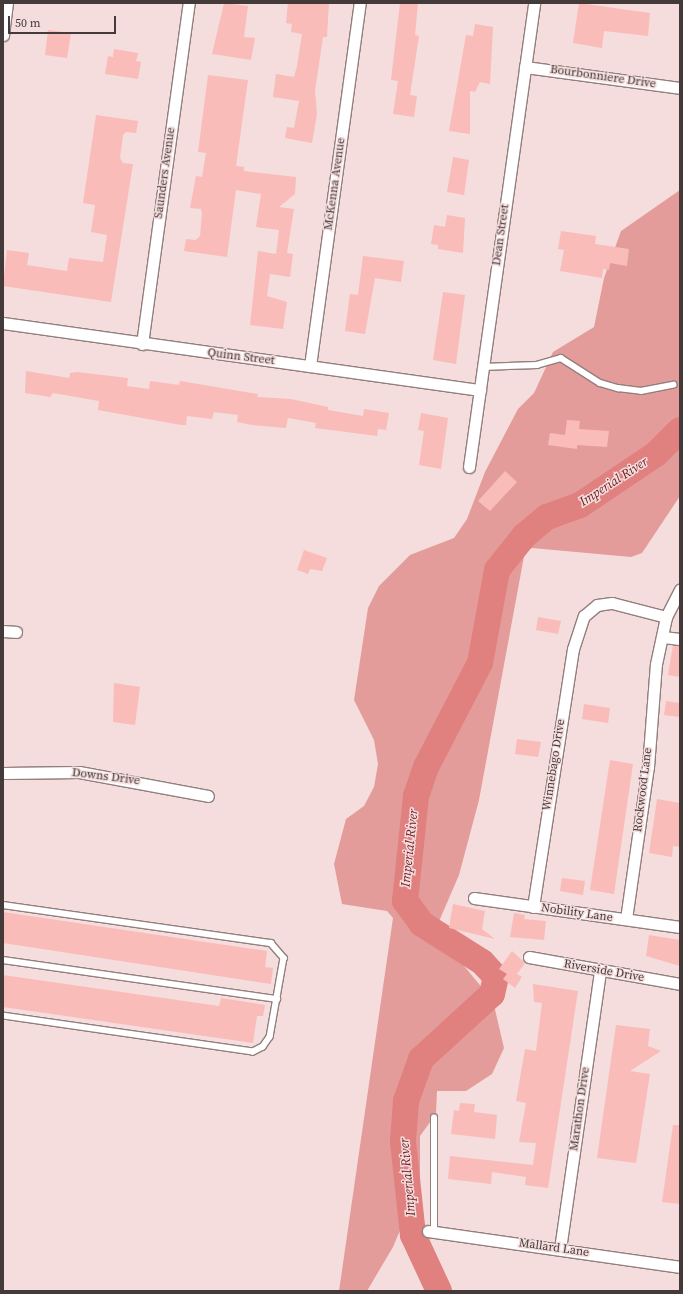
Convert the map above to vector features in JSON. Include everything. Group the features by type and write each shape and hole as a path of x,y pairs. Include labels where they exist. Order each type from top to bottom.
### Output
{"street":[{"path":"3,36 7,3"},
{"name":"Saunders Avenue","path":"142,344 188,3"},
{"name":"McKenna Avenue","path":"310,366 360,3"},
{"name":"Dean Street","path":"469,467 534,3"},
{"name":"Bourbonniere Drive","path":"525,67 680,88"},
{"name":"Quinn Street","path":"3,323 142,344 480,390"},
{"path":"666,617 680,589"},
{"name":"Winnebago Drive","path":"532,907 572,656 580,625 584,616 597,605 612,603 666,617"},
{"name":"Rockwood Lane","path":"626,919 648,768 656,664 663,637 666,617"},
{"path":"3,631 16,632"},
{"path":"663,637 680,639"},
{"name":"Downs Drive","path":"3,773 79,772 208,796"},
{"name":"Nobility Lane","path":"474,898 680,927"},
{"name":"Riverside Drive","path":"528,957 680,984"},
{"name":"Marathon Drive","path":"560,1249 600,970"},
{"name":"Mallard Lane","path":"431,1232 680,1267"}],"lane":[{"path":"483,367 537,365 561,358 600,383 618,388 641,391 673,385"},
{"path":"3,905 271,943 284,958 270,1037 263,1047 253,1052 3,1016"},
{"path":"3,960 277,999"},
{"path":"431,1232 434,1118"}],"shaded area":[{"path":"680,190 680,496 642,553 631,557 532,548 525,551 479,800 459,875 437,926 455,955 493,1001 504,1048 492,1074 466,1091 437,1091 436,1114 420,1136 420,1183 393,1247 367,1291 339,1291 393,918 387,911 342,904 334,864 346,819 364,806 374,787 378,764 374,740 354,700 368,608 379,586 410,555 454,538 467,519 485,472 518,409 534,393 553,352 594,327 604,278 621,231"}],"building":[{"path":"224,3 248,6 244,37 255,38 251,60 212,54"},
{"path":"288,3 329,3 327,37 323,37 315,91 317,114 312,143 285,138 287,127 294,128 299,101 273,97 276,74 294,77 297,66 302,34 291,32 292,24 286,23"},
{"path":"400,3 418,3 415,35 419,36 410,95 417,96 414,117 393,114 398,81 391,80"},
{"path":"579,3 650,13 648,36 604,31 602,48 573,43"},
{"path":"475,24 493,27 490,84 480,82 475,92 470,91 470,134 449,131 466,35 473,36"},
{"path":"48,30 71,33 67,58 45,55"},
{"path":"114,49 138,53 136,61 141,62 138,79 105,74 108,56 113,57"},
{"path":"208,75 248,80 236,166 244,167 244,171 296,177 295,194 279,207 294,209 287,253 293,254 290,277 270,274 267,296 287,302 283,329 250,325 258,251 276,254 279,230 256,227 261,194 236,190 227,257 184,251 186,239 196,240 200,236 201,209 190,208 196,176 202,177 206,153 198,152"},
{"path":"96,115 138,121 136,133 126,132 123,135 120,158 123,163 133,164 111,302 3,286 7,250 29,253 27,265 67,271 69,258 103,262 107,235 91,232 95,205 83,203"},
{"path":"453,157 469,160 464,195 447,192"},
{"path":"447,215 465,218 463,253 438,249 438,245 431,244 434,225 445,227"},
{"path":"561,231 596,236 595,244 629,249 627,266 610,263 609,270 603,269 602,278 560,271 564,250 558,249"},
{"path":"363,256 404,261 401,282 375,278 365,334 345,331 350,294 358,295"},
{"path":"443,292 465,295 456,364 433,360"},
{"path":"26,371 69,378 70,373 77,372 128,378 127,386 149,389 150,381 179,385 180,381 258,394 257,397 291,399 328,407 328,410 363,416 364,409 389,413 386,430 378,429 377,436 315,428 316,423 288,418 286,428 252,425 237,422 238,415 214,412 212,419 187,416 186,425 181,425 98,410 99,401 53,393 50,397 25,393"},
{"path":"421,413 448,418 441,469 419,465 424,431 418,430"},
{"path":"567,420 580,421 579,429 609,431 607,447 577,445 577,449 548,445 550,433 565,435"},
{"path":"505,471 517,482 490,511 478,501"},
{"path":"304,550 327,558 322,571 310,569 308,574 297,570"},
{"path":"538,617 561,621 558,634 536,630"},
{"path":"673,645 680,646 680,677 668,675"},
{"path":"114,683 140,687 135,725 113,722"},
{"path":"666,701 680,703 680,717 664,715"},
{"path":"584,704 610,708 608,723 582,719"},
{"path":"517,739 541,742 538,757 515,754"},
{"path":"610,760 633,764 614,894 590,890"},
{"path":"657,799 680,803 680,847 673,846 672,857 649,853"},
{"path":"562,878 585,881 583,895 560,891"},
{"path":"453,904 485,911 482,929 495,939 449,928"},
{"path":"3,912 267,951 265,967 273,968 271,984 3,943"},
{"path":"514,913 525,915 524,919 546,921 544,940 510,937"},
{"path":"649,935 680,940 680,966 646,956"},
{"path":"512,951 525,963 517,974 522,977 515,988 503,979 507,974 499,969"},
{"path":"3,975 219,1006 221,998 265,1005 263,1016 257,1016 253,1043 3,1007"},
{"path":"533,984 578,991 548,1188 525,1185 526,1177 492,1172 491,1184 448,1179 450,1156 533,1165 536,1143 519,1142 526,1103 516,1101 525,1049 536,1051 542,1003 534,1002"},
{"path":"616,1025 650,1029 648,1046 661,1051 630,1071 650,1074 636,1163 597,1158"},
{"path":"460,1103 475,1104 474,1112 497,1115 495,1139 451,1134 454,1110 459,1111"},
{"path":"673,1125 680,1125 680,1204 662,1202"}],"waterway":[{"name":"Imperial River","path":"439,1291 413,1235 403,1141 406,1101 421,1059 492,994 496,977 482,962 422,924 405,901 416,796 426,767 480,663 497,570 524,536 547,517 580,505 656,454 680,430"}]}
